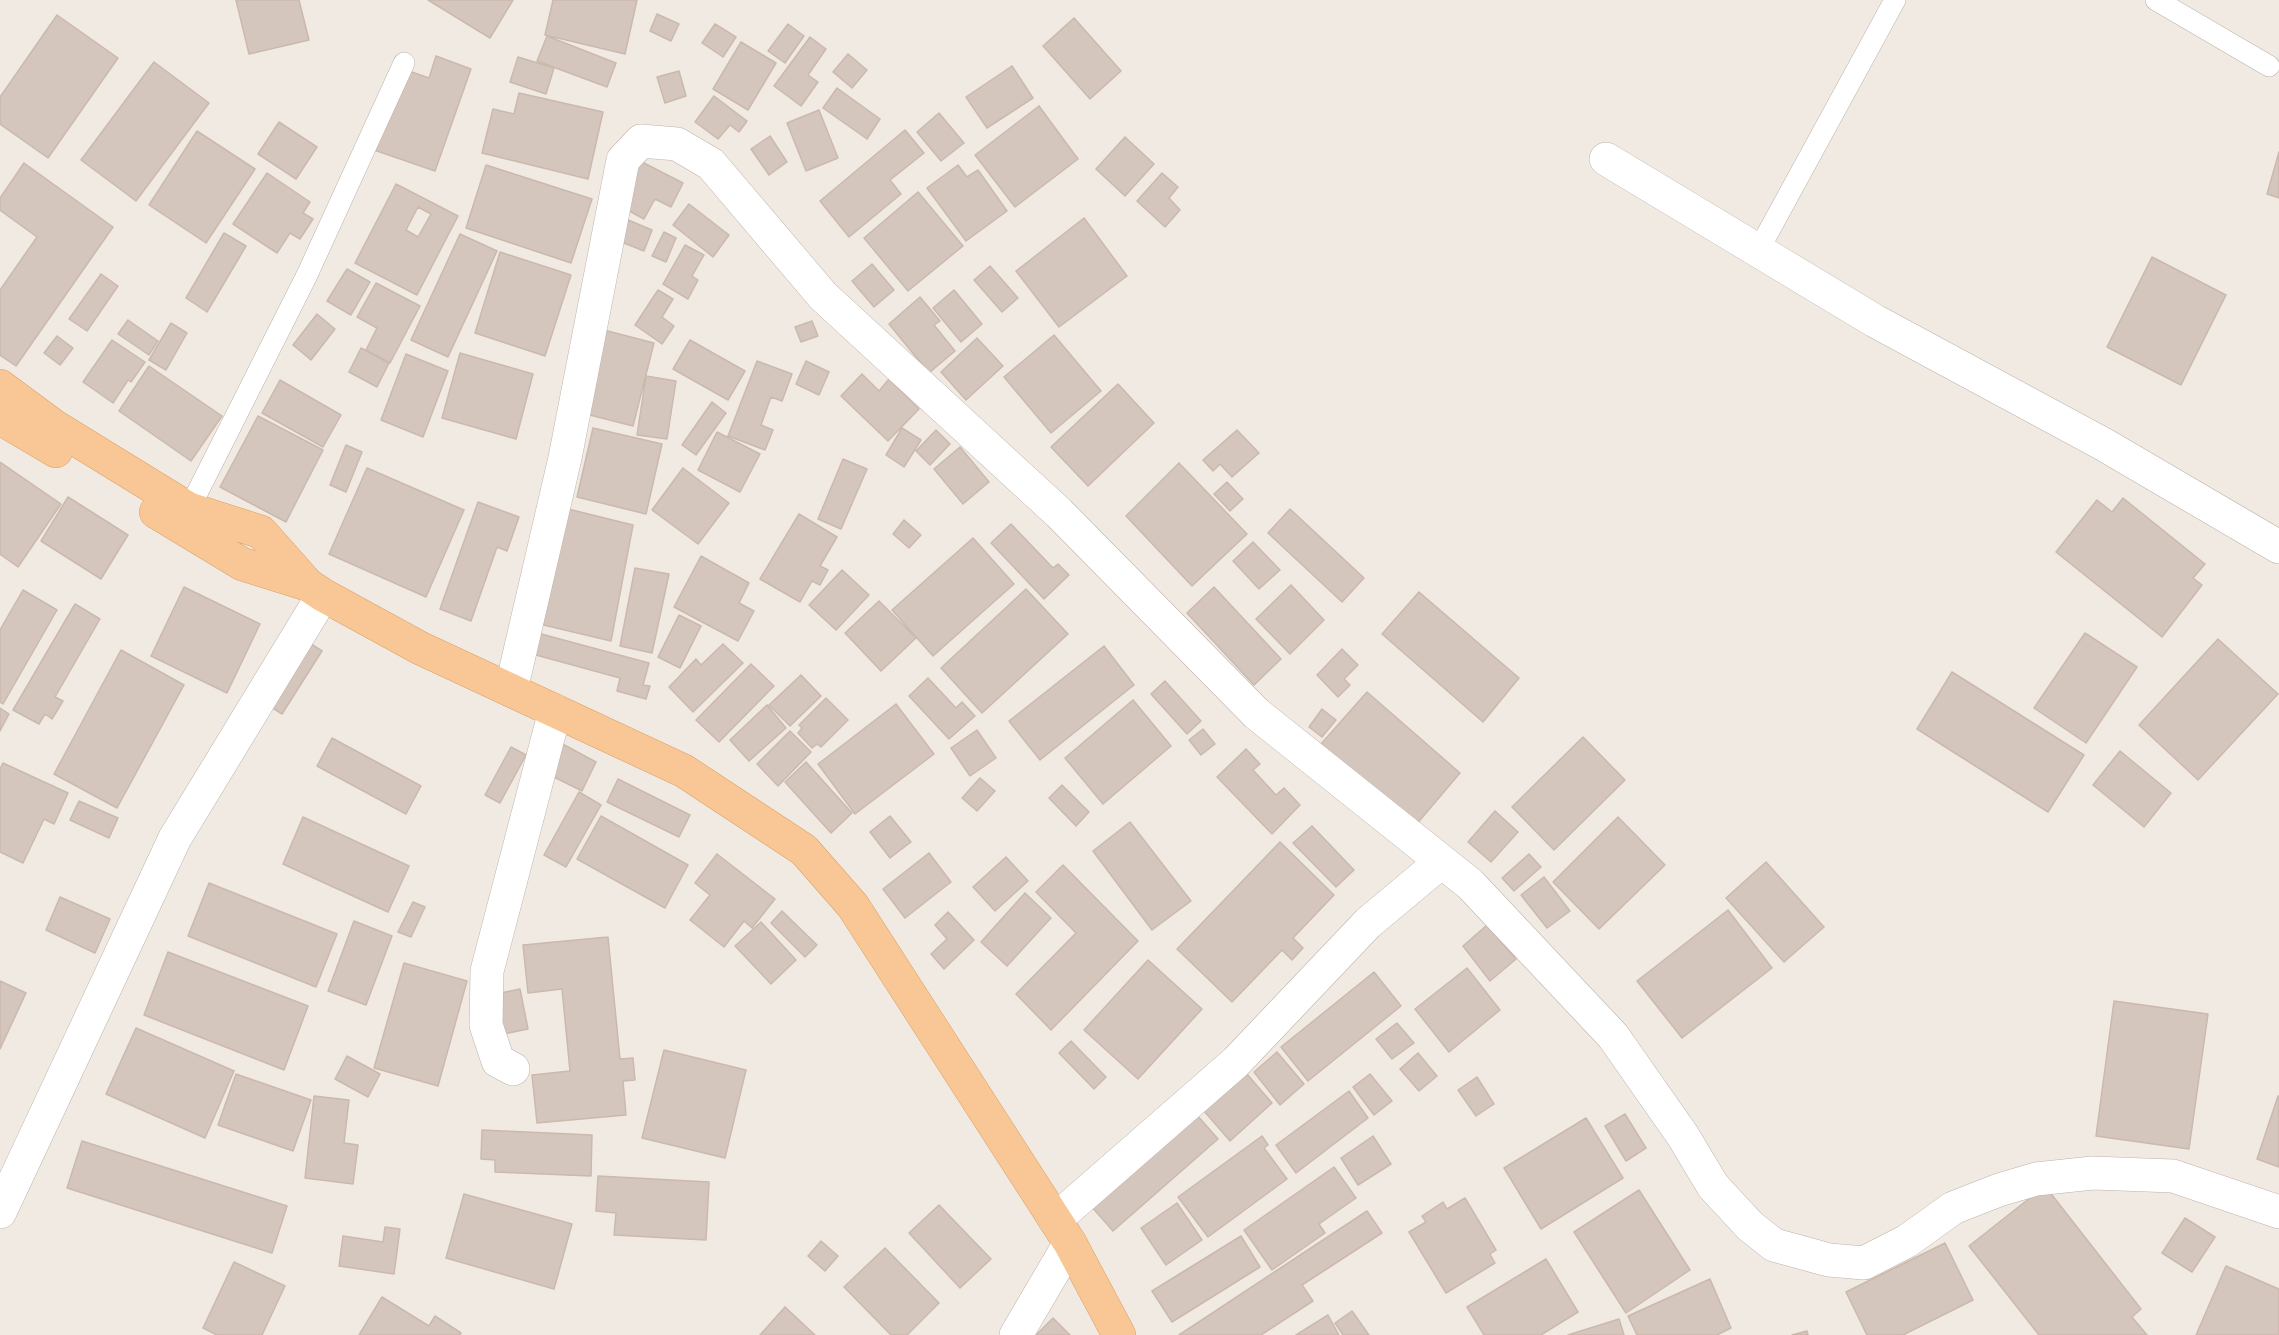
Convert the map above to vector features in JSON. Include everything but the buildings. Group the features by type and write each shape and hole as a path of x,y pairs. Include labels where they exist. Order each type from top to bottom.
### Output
{"main road":[{"path":"0,386 54,426 189,509 261,532 315,590"},
{"path":"0,418 242,564 315,590 420,648 684,771 804,850 853,906 1063,1231 1119,1335"}],"street":[{"path":"511,690 565,458 623,160 641,141 677,144 711,164 823,296 1059,513 1257,714 1470,884 1613,1036 1683,1136 1713,1186 1749,1226 1773,1245 1829,1260 1864,1263 1907,1241 1953,1208 1999,1190 2036,1179 2093,1173 2173,1176 2279,1212"},
{"path":"1606,159 1875,321 2103,444 2279,547"},
{"path":"0,1212 175,838 315,590"},
{"path":"513,1069 498,1061 486,1025 487,971 555,711"},
{"path":"1016,1335 1063,1231 1236,1062 1368,923 1441,862"}],"lane":[{"path":"1758,251 1894,0"},
{"path":"2156,0 2269,66"},
{"path":"189,509 307,275 404,63"}]}
